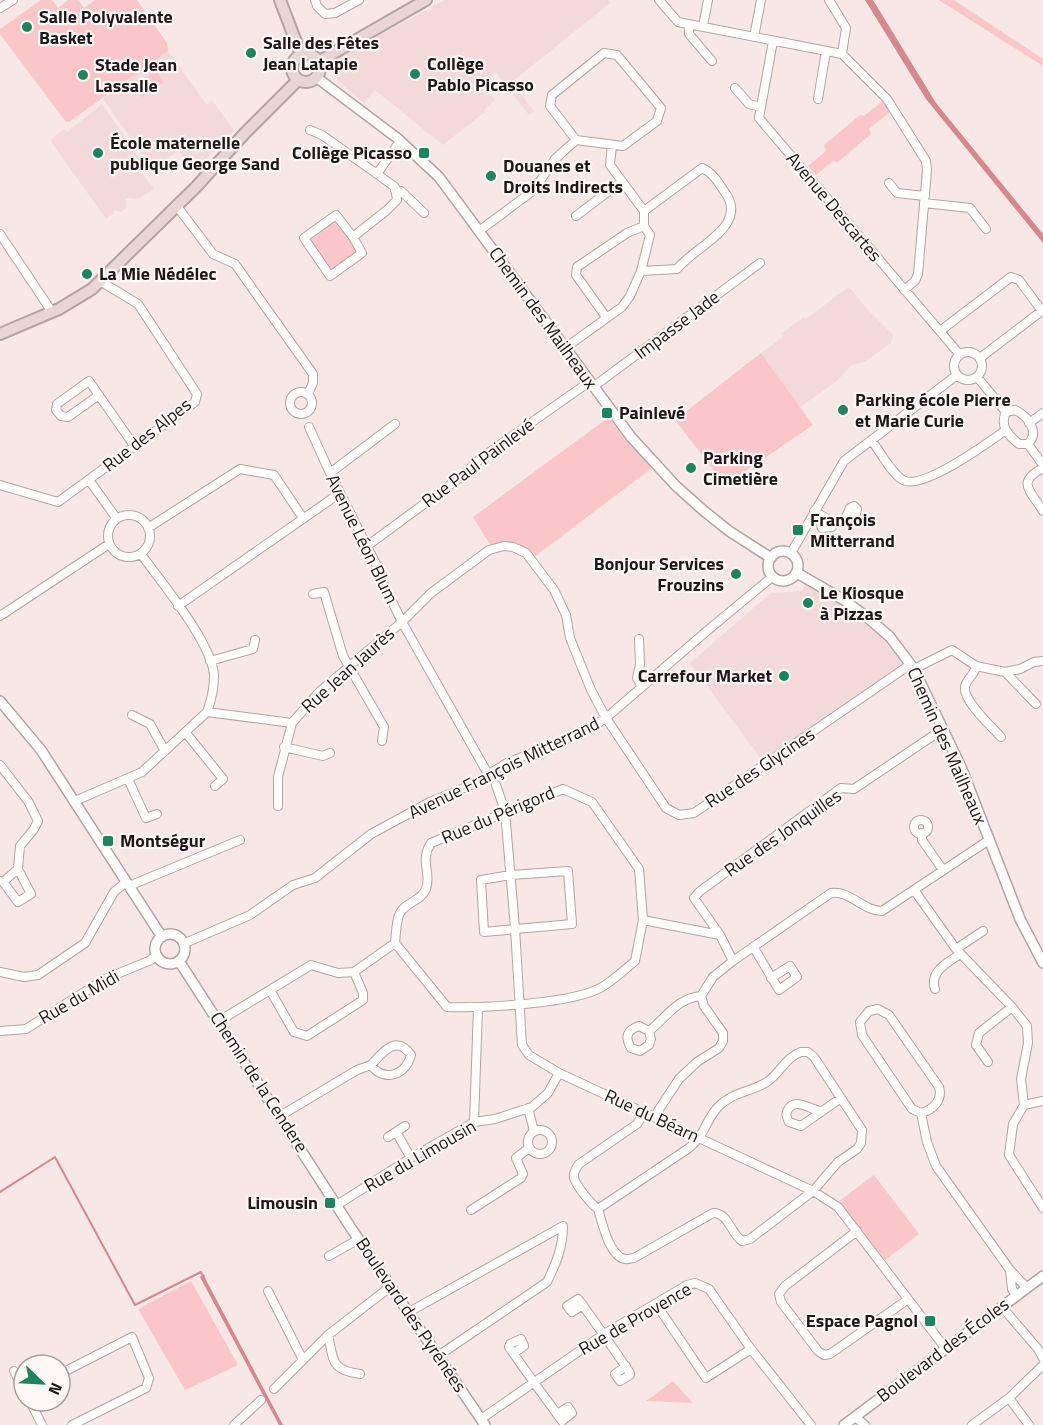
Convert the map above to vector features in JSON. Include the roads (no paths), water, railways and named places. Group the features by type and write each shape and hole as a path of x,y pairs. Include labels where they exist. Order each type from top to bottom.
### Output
{"main road":[{"path":"280,0 301,55"},
{"path":"301,55 320,58 426,0"},
{"path":"0,334 73,302 100,282 196,187 294,81 292,65 301,55"},
{"path":"294,81 309,82 316,77 320,68 320,58"}],"street":[{"path":"0,8 12,0"},
{"path":"315,0 317,6 325,14 335,13 359,0"},
{"path":"659,0 678,22 842,54 887,99 926,161 927,170 918,274 915,281 904,290"},
{"path":"703,26 708,0"},
{"path":"754,37 761,0"},
{"path":"829,0 846,28 842,54"},
{"path":"689,24 689,34 712,61"},
{"path":"735,87 749,104 761,107 773,41"},
{"path":"818,99 826,51"},
{"path":"604,53 617,55 661,108 657,121 623,146 576,140 550,106 552,95 604,53"},
{"name":"Chemin des Mailheaux","path":"316,77 400,141 439,177 631,437 676,486 729,531 771,558"},
{"name":"Avenue Descartes","path":"761,107 759,118 960,355"},
{"path":"310,130 322,135 395,187 397,200 353,237"},
{"path":"479,231 534,190 555,159 576,140"},
{"path":"377,174 400,141"},
{"path":"565,348 622,307 630,296 641,271 650,235 644,226 644,211 610,165 612,145"},
{"path":"641,271 677,269 684,260 722,230 730,220 731,200 709,170 702,168 644,211"},
{"path":"576,216 622,181"},
{"path":"889,183 897,193 970,208 986,230"},
{"path":"395,190 401,191 424,213"},
{"path":"176,205 213,254 235,264 313,374 313,383 308,394"},
{"path":"336,215 353,237 363,253 330,276 304,238 336,215"},
{"path":"606,317 576,275 577,267 627,233 644,226"},
{"path":"0,234 52,312"},
{"name":"Impasse Jade","path":"591,385 760,262"},
{"path":"940,331 1011,277 1019,280 1042,311 980,358"},
{"name":"Rue des Alpes","path":"0,485 58,502 195,402 197,394 138,304 100,282"},
{"path":"973,352 980,358 983,368 977,377 967,380 957,375 954,366 960,355 973,352"},
{"path":"791,553 844,461 957,375"},
{"path":"977,377 1006,412"},
{"path":"99,395 68,417 61,416 56,410 57,404 89,381 99,395 135,447"},
{"name":"Rue Paul Painlevé","path":"367,546 462,476 481,458 591,385"},
{"path":"1006,412 1015,410 1029,423 1034,436 1028,444"},
{"path":"1006,412 1003,421 1006,430 1019,444 1028,444"},
{"path":"1029,423 1043,413"},
{"path":"330,473 395,424"},
{"name":"Avenue Léon Blum","path":"309,427 402,622 488,774"},
{"path":"871,440 900,478 912,483 936,475 1006,430"},
{"path":"1028,444 1043,466 1031,474 1027,480 1027,486 1043,511"},
{"path":"148,528 240,469 274,476 303,518"},
{"path":"89,480 117,519"},
{"path":"178,606 340,493"},
{"path":"814,511 824,517 822,528 832,527 834,522 844,521"},
{"path":"133,516 142,520 148,528 149,542 141,554 123,557 109,544 108,533 117,519 133,516"},
{"path":"0,616 109,544"},
{"name":"Rue Jean Jaurès","path":"207,712 292,723 320,691 402,622 431,593 489,550 504,546 520,550 531,560 554,590 566,615 570,638 588,685 606,718"},
{"path":"781,552 791,553 798,562 797,573 785,582 776,580 768,568 771,558 781,552"},
{"path":"75,801 142,772 207,712 211,699 214,675 205,645 141,554"},
{"name":"Chemin des Mailheaux","path":"797,573 867,616 890,637 913,667 961,767 1020,919 1042,958"},
{"name":"Avenue François Mitterrand","path":"183,944 250,915 293,885 315,878 371,834 430,802 471,785 507,763 583,732 606,718 772,577"},
{"path":"313,594 324,592 344,656 384,727 382,741"},
{"path":"639,639 640,664 637,678 642,687"},
{"path":"210,661 253,648 255,640"},
{"name":"Rue des Glycines","path":"606,718 666,808 679,815 694,813 913,667 952,651 976,666"},
{"path":"1001,737 975,708 965,691 965,686 976,671 976,666 1005,672 1020,669 1034,662 1043,662"},
{"path":"1005,672 1036,704"},
{"path":"0,701 41,750 162,937"},
{"path":"132,714 150,724 165,751"},
{"path":"278,806 278,777 292,723"},
{"name":"Rue des Jonquilles","path":"720,935 694,898 699,892 841,788 854,789 943,729"},
{"path":"186,733 223,779 215,786"},
{"path":"284,747 323,756 330,753"},
{"path":"0,765 28,801 38,821 20,846 18,869 31,894 18,902 2,881 18,869"},
{"path":"128,778 146,818 157,814"},
{"name":"Rue du Béarn","path":"496,785 506,811 522,1045 529,1055 560,1073 813,1191 838,1207 946,1349"},
{"name":"Rue du Périgord","path":"563,789 592,802 639,869 643,920 635,961 601,988 563,999 478,1008 447,1007 395,943 399,915 405,907 423,896 427,886 425,853 431,843 563,789"},
{"path":"922,833 922,840 943,870"},
{"path":"0,972 24,977 38,975 85,943 114,892 128,884 240,840"},
{"path":"654,1117 679,1078 697,1062 719,1048 723,1041 723,1033 704,1006 701,996 713,977 831,893 839,892 873,910 882,911 989,840"},
{"path":"568,871 572,924 484,932 481,880 511,875 568,871"},
{"path":"915,890 958,952 1025,1021 1028,1032 1021,1079 1024,1105 1013,1124 1009,1155 1043,1208"},
{"path":"643,920 720,935 733,961"},
{"path":"935,989 933,980 936,973 983,931"},
{"path":"169,934 176,936 183,944 184,953 179,961 166,963 156,955 155,945 162,937 169,934"},
{"path":"219,1021 311,965 338,973 354,972 395,943"},
{"path":"754,948 771,978"},
{"name":"Rue du Midi","path":"0,1031 26,1029 105,979 150,960 156,955"},
{"name":"Chemin de la Cendere","path":"179,961 338,1205"},
{"path":"270,990 294,1032 306,1036 363,1000 363,993 354,972"},
{"path":"648,1031 658,1024 668,1011 692,997 701,996"},
{"path":"988,1062 976,1045 979,1033 1012,1007"},
{"path":"474,1122 478,1008"},
{"path":"878,1009 889,1015 939,1087 938,1101 921,1113 912,1109 862,1035 861,1022 869,1011 878,1009"},
{"path":"280,1116 357,1070 371,1065 382,1052 391,1046 399,1045 411,1055 408,1063 402,1069 388,1077 371,1065"},
{"path":"598,1209 700,1139 711,1117 728,1099 774,1077 788,1059 801,1052 808,1052 814,1057 862,1130 861,1143 857,1149 838,1162 813,1191 750,1239 742,1240 737,1237 724,1216 713,1213 634,1258 624,1259 617,1255 607,1240 598,1209 574,1178 574,1172 579,1164 637,1124 644,1113"},
{"name":"Rue du Limousin","path":"338,1205 411,1158 474,1122 495,1119 528,1108 548,1094 560,1073"},
{"path":"821,1111 841,1098"},
{"path":"1024,1105 1043,1101"},
{"path":"528,1108 534,1131 528,1140 529,1148 540,1154 546,1152 551,1147 552,1140 549,1134 543,1130 534,1131"},
{"path":"921,1113 927,1142 936,1166 1010,1270 1027,1288"},
{"path":"388,1137 405,1126"},
{"path":"396,1132 411,1158"},
{"path":"471,1210 521,1178 523,1174 516,1158 529,1148"},
{"name":"Boulevard des Pyrénées","path":"338,1205 390,1287 483,1422"},
{"path":"409,1312 563,1226 563,1241 547,1282 438,1356"},
{"path":"857,1231 785,1286 779,1294 781,1302 818,1351 824,1355 830,1354 908,1300"},
{"path":"328,1256 359,1239"},
{"path":"1010,1270 1012,1287 1016,1296"},
{"name":"Boulevard des Écoles","path":"844,1425 1043,1276"},
{"name":"Rue de Provence","path":"483,1422 604,1334 694,1282 709,1289 811,1425"},
{"path":"273,1389 328,1335 390,1287"},
{"path":"268,1291 303,1360"},
{"path":"656,1304 706,1378 752,1349"},
{"path":"583,1305 626,1366"},
{"path":"1002,1307 1043,1358"},
{"path":"328,1335 335,1364 340,1370 360,1374"},
{"path":"72,1368 132,1337 149,1378 146,1388 72,1425"},
{"path":"514,1353 557,1414"},
{"path":"972,1425 1009,1398 1043,1365"},
{"path":"1009,1398 1029,1425"},
{"path":"234,1425 261,1400"},
{"path":"855,1417 865,1425"}],"waterway":[{"path":"0,1192 55,1157 135,1305 201,1272 203,1277"}],"place":[{"name":"Salle Polyvalente Basket","path":"27,27"},
{"name":"Salle des Fêtes Jean Latapie","path":"251,53"},
{"name":"Collège Pablo Picasso","path":"415,74"},
{"name":"Stade Jean Lassalle","path":"83,75"},
{"name":"École maternelle publique George Sand","path":"98,153"},
{"name":"Collège Picasso","path":"424,153"},
{"name":"Douanes et Droits Indirects","path":"491,176"},
{"name":"La Mie Nédélec","path":"87,274"},
{"name":"Parking école Pierre et Marie Curie","path":"843,410"},
{"name":"Painlevé","path":"607,413"},
{"name":"Parking Cimetière","path":"691,468"},
{"name":"François Mitterrand","path":"798,530"},
{"name":"Bonjour Services Frouzins","path":"736,574"},
{"name":"Le Kiosque à Pizzas","path":"808,603"},
{"name":"Carrefour Market","path":"784,676"},
{"name":"Montségur","path":"108,841"},
{"name":"Limousin","path":"330,1203"},
{"name":"Espace Pagnol","path":"930,1321"}]}
